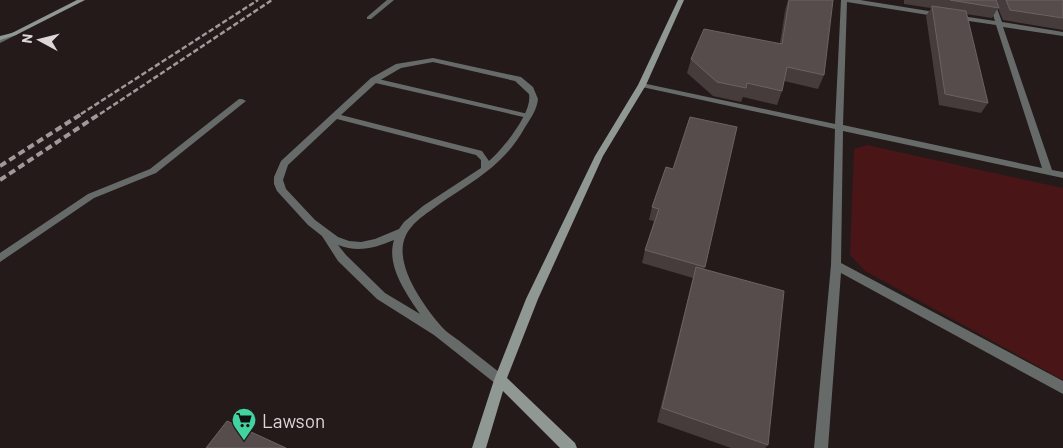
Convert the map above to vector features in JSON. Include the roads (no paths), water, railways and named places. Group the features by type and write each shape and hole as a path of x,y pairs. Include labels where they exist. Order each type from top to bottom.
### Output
{"street":[{"path":"0,39 82,0"},
{"path":"369,18 391,0"},
{"path":"479,448 500,380 532,299 595,165 642,85 681,0"},
{"path":"821,448 836,265 844,0"},
{"path":"848,0 1063,34"},
{"path":"991,0 1048,171"},
{"path":"326,234 346,246 374,244 401,232 421,212 468,182 506,150 535,104 534,92 528,85 518,79 433,60 398,66 374,80 284,163 278,174 277,184 326,234 342,258 381,296 438,331 500,380 570,448"},
{"path":"374,80 528,116"},
{"path":"642,85 1063,175"},
{"path":"0,258 91,196 153,171 242,101"},
{"path":"335,116 479,153 485,159 485,167"},
{"path":"401,232 397,244 397,258 402,276 438,331"},
{"path":"836,265 1063,388"}],"railway":[{"path":"81,114 258,0"},
{"path":"100,114 272,0"},
{"path":"0,166 83,113"},
{"path":"0,180 101,113"}],"place":[{"name":"Lawson","path":"244,441"}]}
